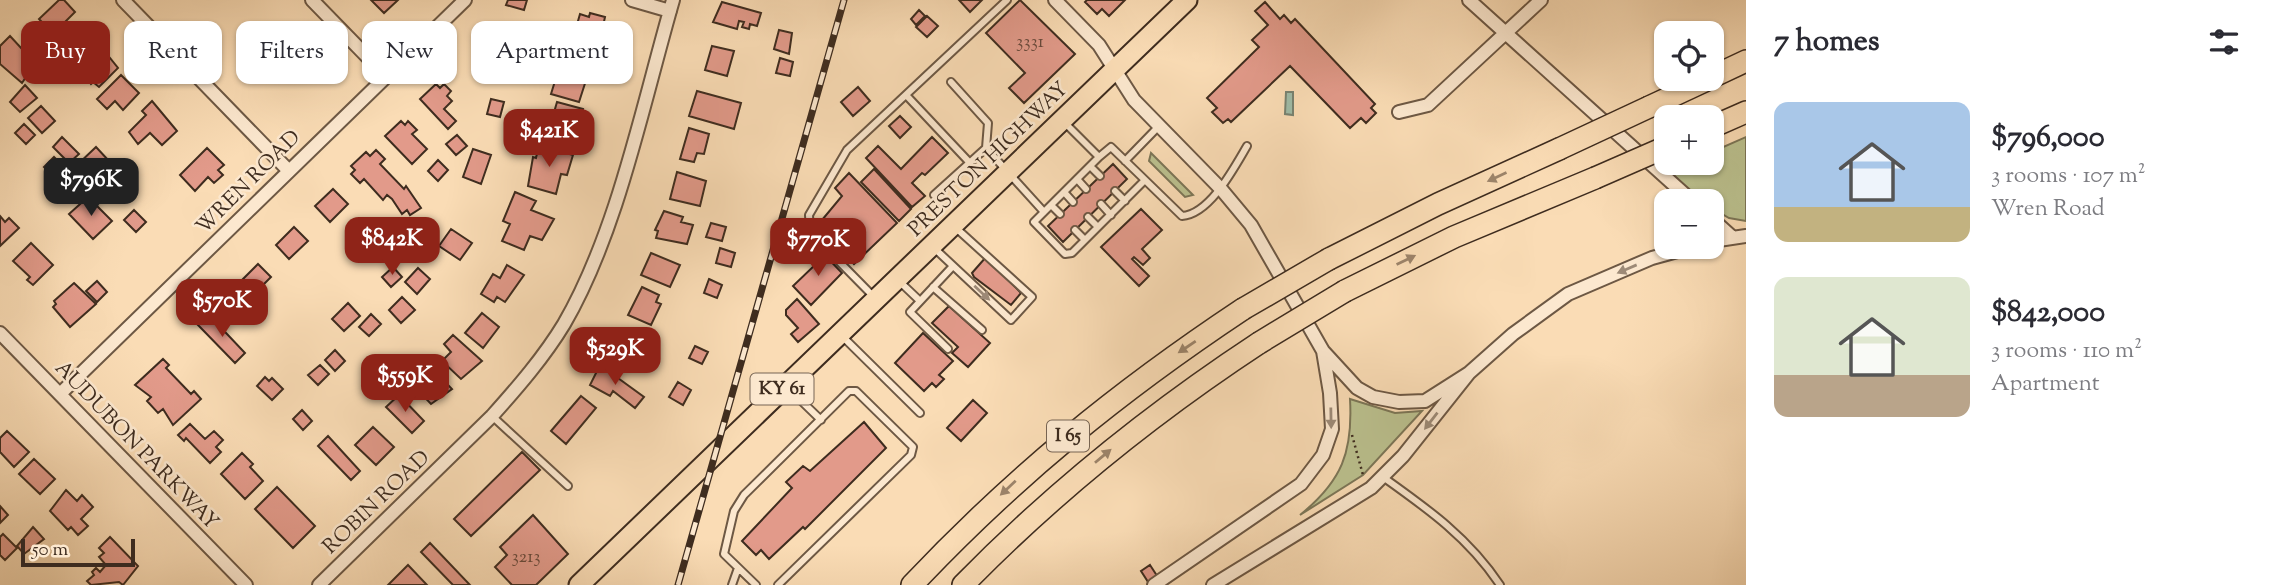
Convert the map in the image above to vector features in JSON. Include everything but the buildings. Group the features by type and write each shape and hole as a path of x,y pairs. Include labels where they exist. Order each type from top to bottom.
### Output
{"highway":[{"name":"I 65","path":"1724,71 1746,61"},
{"name":"I 65","path":"912,585 1026,472 1089,419 1154,368 1243,309 1329,259 1438,204 1683,91"},
{"path":"1724,122 1746,112"},
{"name":"I 65","path":"963,585 1065,487 1128,435 1193,386 1259,343 1345,292 1454,237 1654,152"}],"main road":[{"name":"PRESTON HIGHWAY","path":"579,585 1187,0"}],"street":[{"path":"123,0 289,171"},
{"path":"312,0 362,51"},
{"name":"WREN ROAD","path":"443,21 465,0"},
{"path":"632,0 671,5"},
{"path":"1055,0 1099,45 1134,100 1221,189 1259,236 1323,351 1357,388 1373,397 1399,402 1425,401 1469,373 1513,334 1568,294 1654,258"},
{"path":"1469,0 1679,189"},
{"path":"1399,112 1428,105 1541,0"},
{"name":"ROBIN ROAD","path":"319,585 492,416 550,345 587,278 621,180 671,5"},
{"name":"WREN ROAD","path":"60,394 378,84"},
{"path":"1724,230 1732,237"},
{"path":"1724,239 1746,236"},
{"name":"AUDUBON PARKWAY","path":"0,333 246,585"},
{"path":"1154,585 1301,484 1323,455 1332,429 1323,351"},
{"path":"1213,585 1370,488 1403,456 1469,373"}],"lane":[{"path":"875,299 810,232 809,215 847,150 1007,0"},
{"path":"934,195 986,148 988,123 951,82"},
{"path":"906,94 970,163"},
{"path":"1063,121 1099,158"},
{"path":"1125,161 1159,126"},
{"path":"1145,180 1072,253 1065,254 1034,222 1111,147 1125,161 1145,180 1182,216 1191,215 1221,189 1247,146"},
{"path":"986,148 1044,212"},
{"path":"1090,166 1100,176"},
{"path":"1077,179 1086,189"},
{"path":"1115,191 1125,201"},
{"path":"1064,192 1073,202"},
{"path":"1101,204 1111,215"},
{"path":"1051,205 1060,214"},
{"path":"1088,217 1098,227"},
{"path":"932,246 1011,320 1032,297 953,226"},
{"path":"1075,230 1085,240"},
{"path":"948,349 910,312 953,266"},
{"path":"896,278 920,301"},
{"path":"933,287 982,330"},
{"path":"840,333 920,413"},
{"path":"786,386 821,420"},
{"path":"756,585 724,554 734,511 744,495 849,391 856,391 913,447 911,455 778,585"},
{"path":"492,416 568,486"},
{"path":"1382,477 1439,515 1484,560 1500,585"},
{"path":"733,585 738,568"}],"path":[{"path":"1352,435 1363,475"}],"green space":[{"path":"1746,137 1746,221 1724,215 1724,189 1686,189 1670,175 1724,175 1724,147"},
{"path":"1151,153 1193,195 1185,197 1149,161"},
{"path":"1350,399 1395,413 1422,411 1363,475 1300,515 1326,490 1342,464 1349,435"}],"shaded area":[{"path":"1286,92 1293,92 1293,115 1285,114"}],"railway":[{"path":"678,585 844,0"}]}
